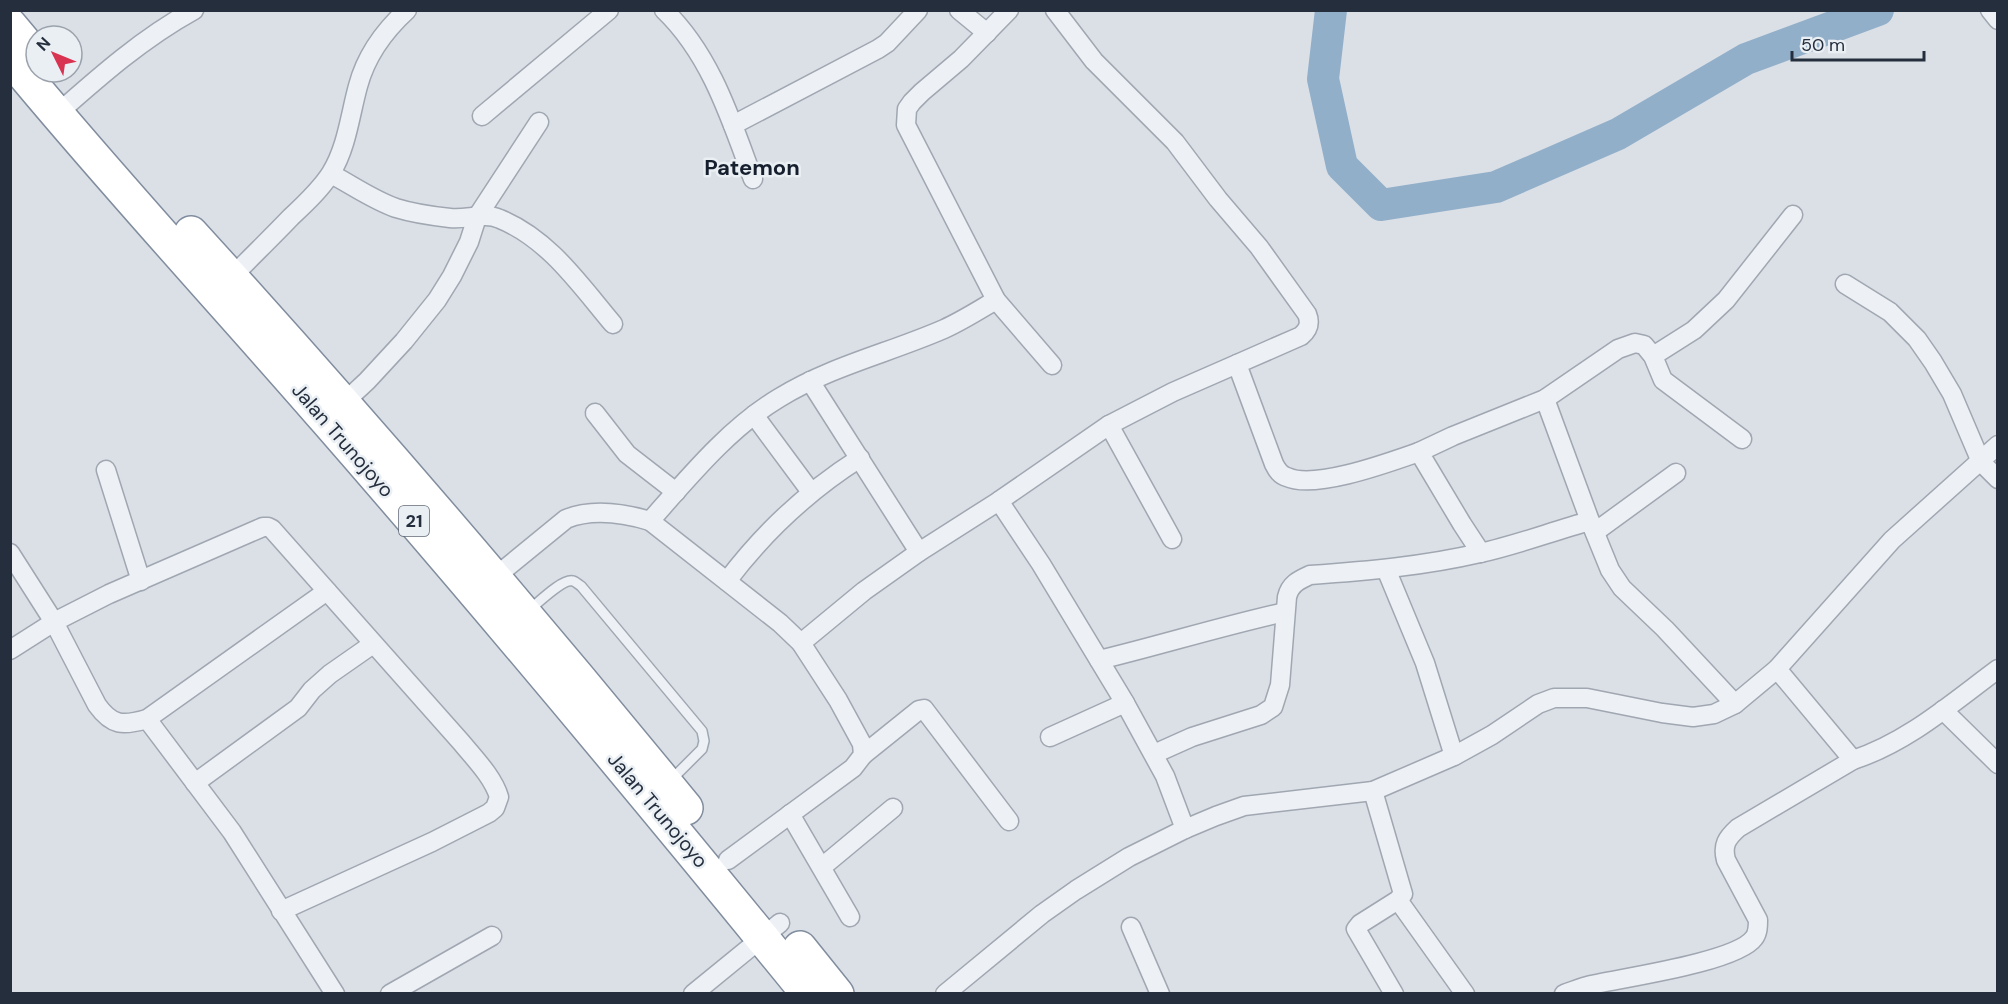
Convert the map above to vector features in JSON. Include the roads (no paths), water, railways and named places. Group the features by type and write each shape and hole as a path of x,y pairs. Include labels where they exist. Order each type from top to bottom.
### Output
{"highway":[{"path":"10,25 24,42"},
{"name":"Jalan Trunojoyo","path":"10,58 65,107 334,411 516,621 771,931 837,993"},
{"name":"Jalan Trunojoyo","path":"54,84 65,107"},
{"name":"Jalan Trunojoyo","path":"334,411 495,577 516,621"},
{"name":"Jalan Trunojoyo","path":"658,792 728,860 808,993"}],"street":[{"path":"65,107 118,61 164,26 194,10"},
{"path":"223,286 306,203 331,174 349,126 358,84 368,58 394,22 407,10"},
{"path":"482,116 609,10"},
{"path":"664,10 676,22 703,62 733,125 753,179"},
{"path":"733,125 878,49 897,34 918,10"},
{"path":"959,10 987,33"},
{"path":"1009,10 961,59 922,92 907,109 905,118 911,135 996,300 1052,365"},
{"path":"801,643 864,591 919,552 999,501 1109,425 1173,392 1301,336 1306,332 1310,323 1307,314 1259,247 1218,199 1175,142 1094,61 1055,10"},
{"path":"1990,10 1998,20"},
{"path":"334,411 404,341 437,300 465,251 477,217 539,122"},
{"path":"331,174 396,208 451,218 488,216 499,218 544,246 563,264 613,324"},
{"path":"1653,356 1694,330 1720,306 1793,214"},
{"path":"1845,284 1890,312 1917,339 1952,394 1981,462 1998,479"},
{"path":"650,521 721,445 754,415 778,398 855,361 944,329 996,300"},
{"path":"1237,364 1274,464 1286,477 1304,480 1332,478 1419,452 1545,399 1618,350 1630,344 1640,343 1653,356 1663,380 1742,439"},
{"path":"810,381 919,552"},
{"path":"1545,399 1610,570 1622,588 1665,629 1735,704"},
{"path":"595,413 627,453 676,492"},
{"path":"754,415 811,492"},
{"path":"1109,425 1172,539"},
{"path":"945,993 1042,914 1130,857 1185,829 1244,806 1373,791 1454,756 1492,735 1538,704 1554,698 1587,698 1693,717 1714,714 1735,704 1777,669 1892,540 1998,445"},
{"path":"1419,452 1481,553"},
{"path":"727,581 767,533 811,492 860,458"},
{"path":"106,470 141,580"},
{"path":"1154,754 1192,737 1261,716 1270,710 1275,703 1280,685 1288,591 1300,579 1310,575 1386,569 1440,561 1592,526 1676,473"},
{"path":"999,501 1041,564 1154,754 1185,829"},
{"path":"495,577 566,519 580,513 629,515 650,521 780,623 801,643 838,700 862,744 863,755"},
{"path":"10,650 54,622 109,594 266,526 272,529 462,742 496,789 499,800 489,813 432,842 281,911"},
{"path":"10,553 54,622 102,712 113,721 125,724 147,719 327,591"},
{"path":"1386,569 1425,663 1454,756"},
{"path":"1099,660 1176,641 1227,625 1285,612"},
{"path":"195,783 298,708 312,690 330,674 374,644"},
{"path":"1777,669 1853,760"},
{"path":"1564,993 1716,958 1746,945 1754,938 1758,930 1758,920 1723,851 1727,839 1737,828 1853,760 1872,754 1896,742 1922,726 1998,669"},
{"path":"1050,737 1125,703"},
{"path":"728,860 853,768 863,755 920,710 924,710 1009,821"},
{"path":"1943,710 1998,764"},
{"path":"147,719 232,832 335,993"},
{"path":"1373,791 1403,894 1398,900 1356,928 1394,993"},
{"path":"822,867 893,808"},
{"path":"790,814 850,916"},
{"path":"1398,900 1466,993"},
{"path":"1131,927 1160,993"},
{"path":"693,993 771,931"},
{"path":"390,993 492,936"}],"lane":[{"path":"516,621 558,586 574,580 702,731 704,741 702,749 658,792"}],"waterway":[{"path":"1331,10 1323,79 1342,166 1381,205 1496,187 1618,134 1746,59 1878,10"}],"district":[{"name":"Patemon","path":"752,167"}]}
